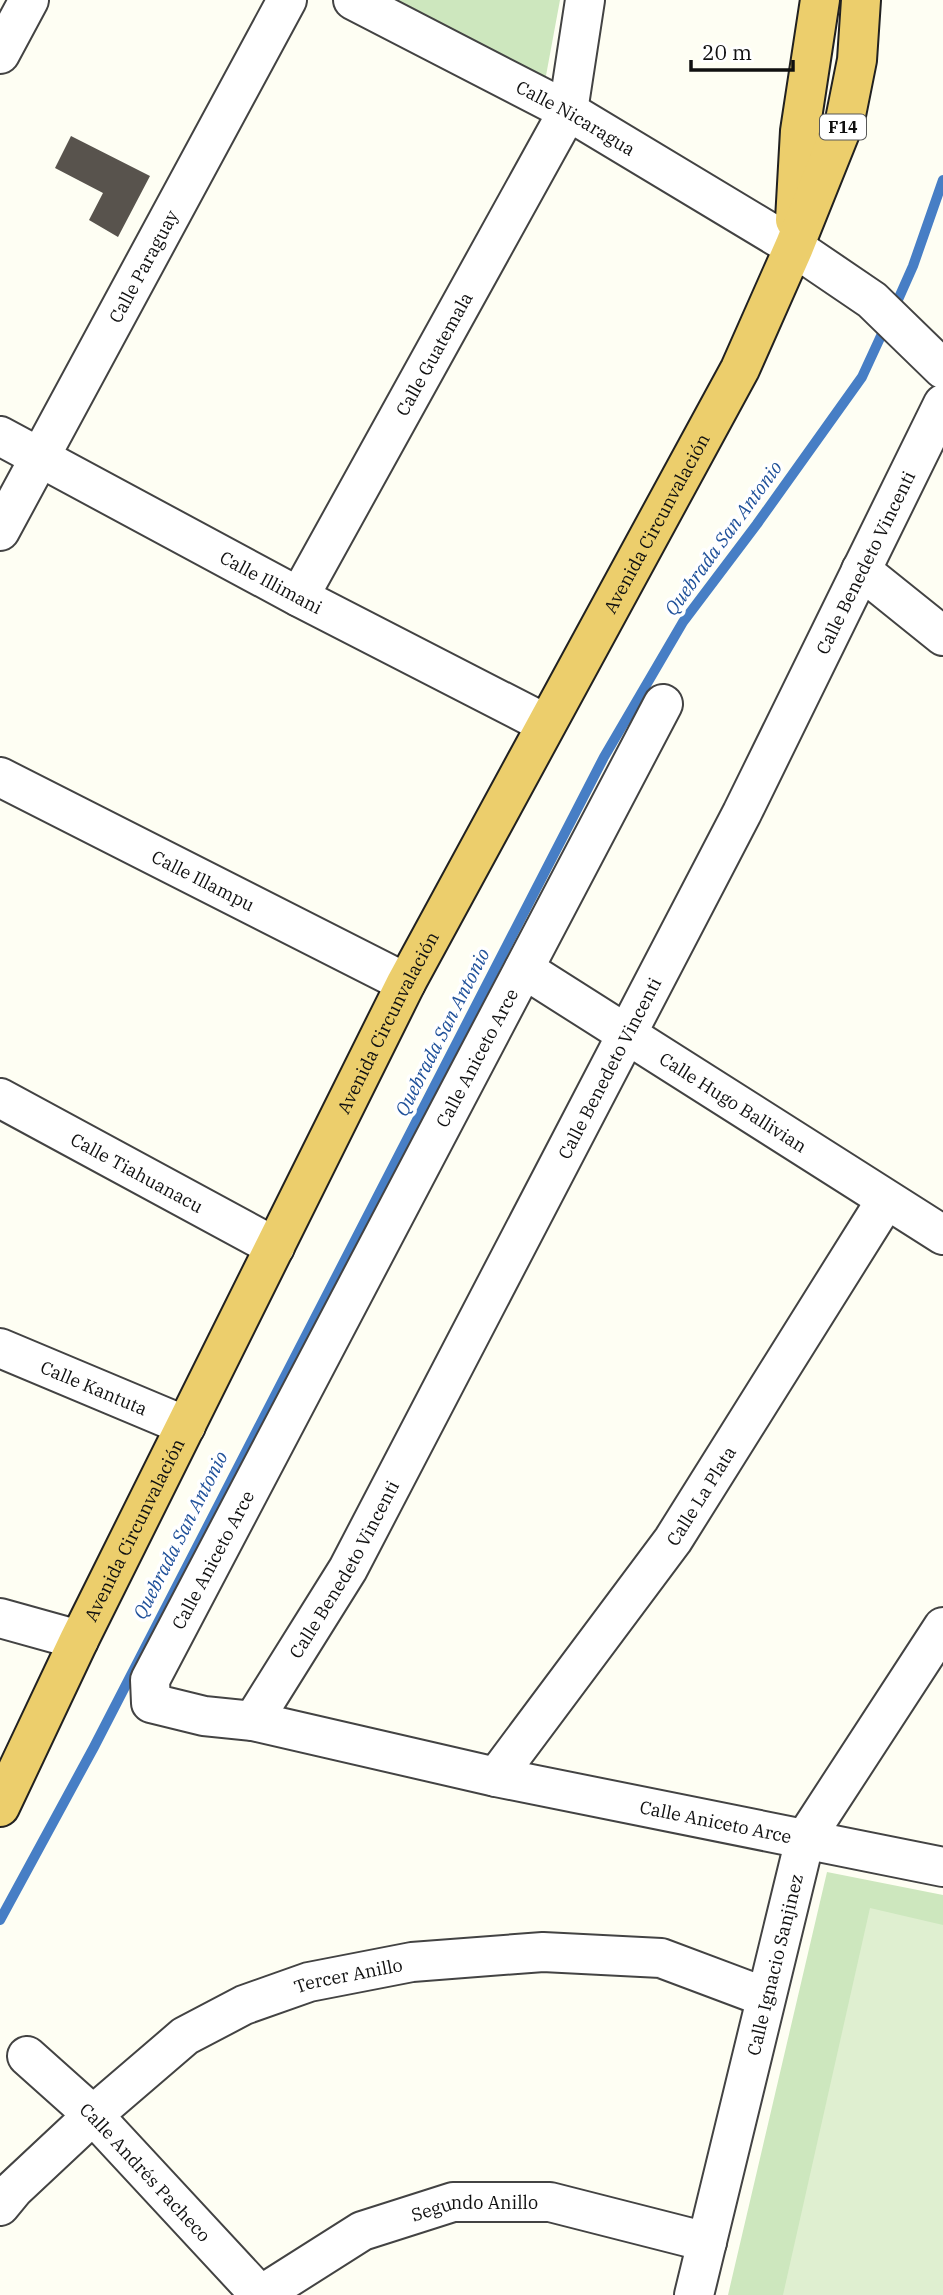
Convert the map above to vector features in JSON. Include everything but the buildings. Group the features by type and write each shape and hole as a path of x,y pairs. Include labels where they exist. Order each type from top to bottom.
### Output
{"highway":[{"name":"F14","path":"794,247 800,131 820,0"},
{"name":"F14","path":"794,247 845,120 858,60 862,0"},
{"name":"Avenida Circunvalación","path":"0,1807 79,1640 406,983 740,369 794,247"}],"street":[{"path":"0,54 29,0"},
{"name":"Calle Paraguay","path":"0,531 287,0"},
{"name":"Calle Nicaragua","path":"353,0 568,111 794,247 872,300 943,369"},
{"path":"568,111 584,0"},
{"name":"Calle Guatemala","path":"299,597 568,111"},
{"name":"Calle Benedeto Vincenti","path":"253,1721 348,1569 742,813 943,404"},
{"name":"Calle Illimani","path":"0,436 299,597 546,724"},
{"path":"861,570 943,636"},
{"name":"Calle Aniceto Arce","path":"663,704 150,1680 150,1703 204,1716 253,1721 496,1777 943,1867"},
{"name":"Calle Illampu","path":"0,776 406,983"},
{"name":"Calle Hugo Ballivian","path":"524,969 943,1235"},
{"name":"Calle Tiahuanacu","path":"0,1098 275,1247"},
{"name":"Calle La Plata","path":"496,1777 673,1539 886,1200"},
{"name":"Calle Kantuta","path":"0,1348 186,1426"},
{"path":"0,1618 79,1640"},
{"name":"Calle Ignacio Sanjinez","path":"694,2295 805,1839 943,1627"},
{"name":"Tercer Anillo","path":"0,2206 14,2189 93,2115 185,2035 244,2006 309,1982 412,1962 543,1952 661,1958 765,1997"},
{"name":"Calle Andrés Pacheco","path":"27,2056 93,2115 260,2295"},
{"name":"Segundo Anillo","path":"260,2295 362,2231 453,2202 550,2202 707,2242"}],"green space":[{"path":"384,0 560,0 545,81"},
{"path":"827,1872 943,1895 943,2295 728,2295"},
{"path":"870,1908 943,1925 943,2295 783,2295"}],"waterway":[{"name":"Quebrada San Antonio","path":"893,311 913,266 943,180"},
{"name":"Quebrada San Antonio","path":"0,1920 94,1747 604,757 683,622 862,377 886,325"}]}
